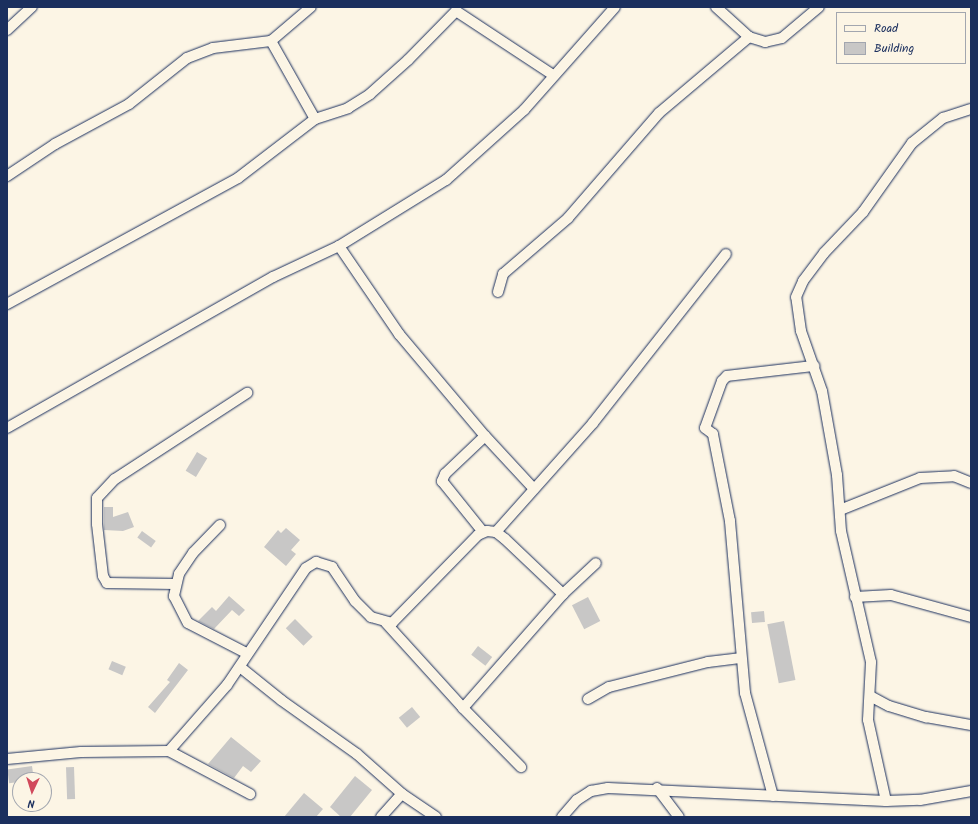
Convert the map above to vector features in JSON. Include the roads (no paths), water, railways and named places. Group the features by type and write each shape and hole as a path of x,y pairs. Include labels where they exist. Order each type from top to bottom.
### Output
{"street":[{"path":"7,30 32,7"},
{"path":"7,176 55,144 129,104 187,58 213,48 271,42 311,7"},
{"path":"7,428 273,277 339,246 446,180 524,110 553,75 615,7"},
{"path":"716,7 750,37 775,42 819,7"},
{"path":"7,304 238,178 315,119 348,108 370,94 408,60 453,9 553,75"},
{"path":"498,292 503,274 568,218 659,113 750,37"},
{"path":"271,42 315,119"},
{"path":"886,801 868,720 871,662 841,531 834,460 814,366 797,309 796,297 802,282 824,252 863,212 912,143 943,118 971,109"},
{"path":"339,246 404,340 484,436 534,489"},
{"path":"496,532 593,423 726,254"},
{"path":"773,796 745,693 740,658 730,521 713,434 705,428 722,381 727,376 814,366"},
{"path":"174,584 107,583 103,576 97,524 97,498 115,479 247,393"},
{"path":"483,532 442,482 445,474 484,436"},
{"path":"840,510 920,478 954,476 971,483"},
{"path":"220,525 193,553 174,584 176,604 188,623 246,653"},
{"path":"386,623 398,619 483,532 496,532 563,594"},
{"path":"169,751 240,667 246,653 306,568 316,562 328,563 355,601 371,617 386,623 463,708 521,767"},
{"path":"463,708 563,594 596,563"},
{"path":"855,597 891,595 971,617"},
{"path":"588,699 609,687 708,662 740,658"},
{"path":"240,667 357,754 402,794 436,817"},
{"path":"870,696 926,717 971,725"},
{"path":"7,759 81,752 169,751 250,794"},
{"path":"562,817 577,800 591,791 608,788 657,788 773,796 886,801 920,800 971,791"},
{"path":"657,788 679,817"},
{"path":"381,817 402,794"}]}
